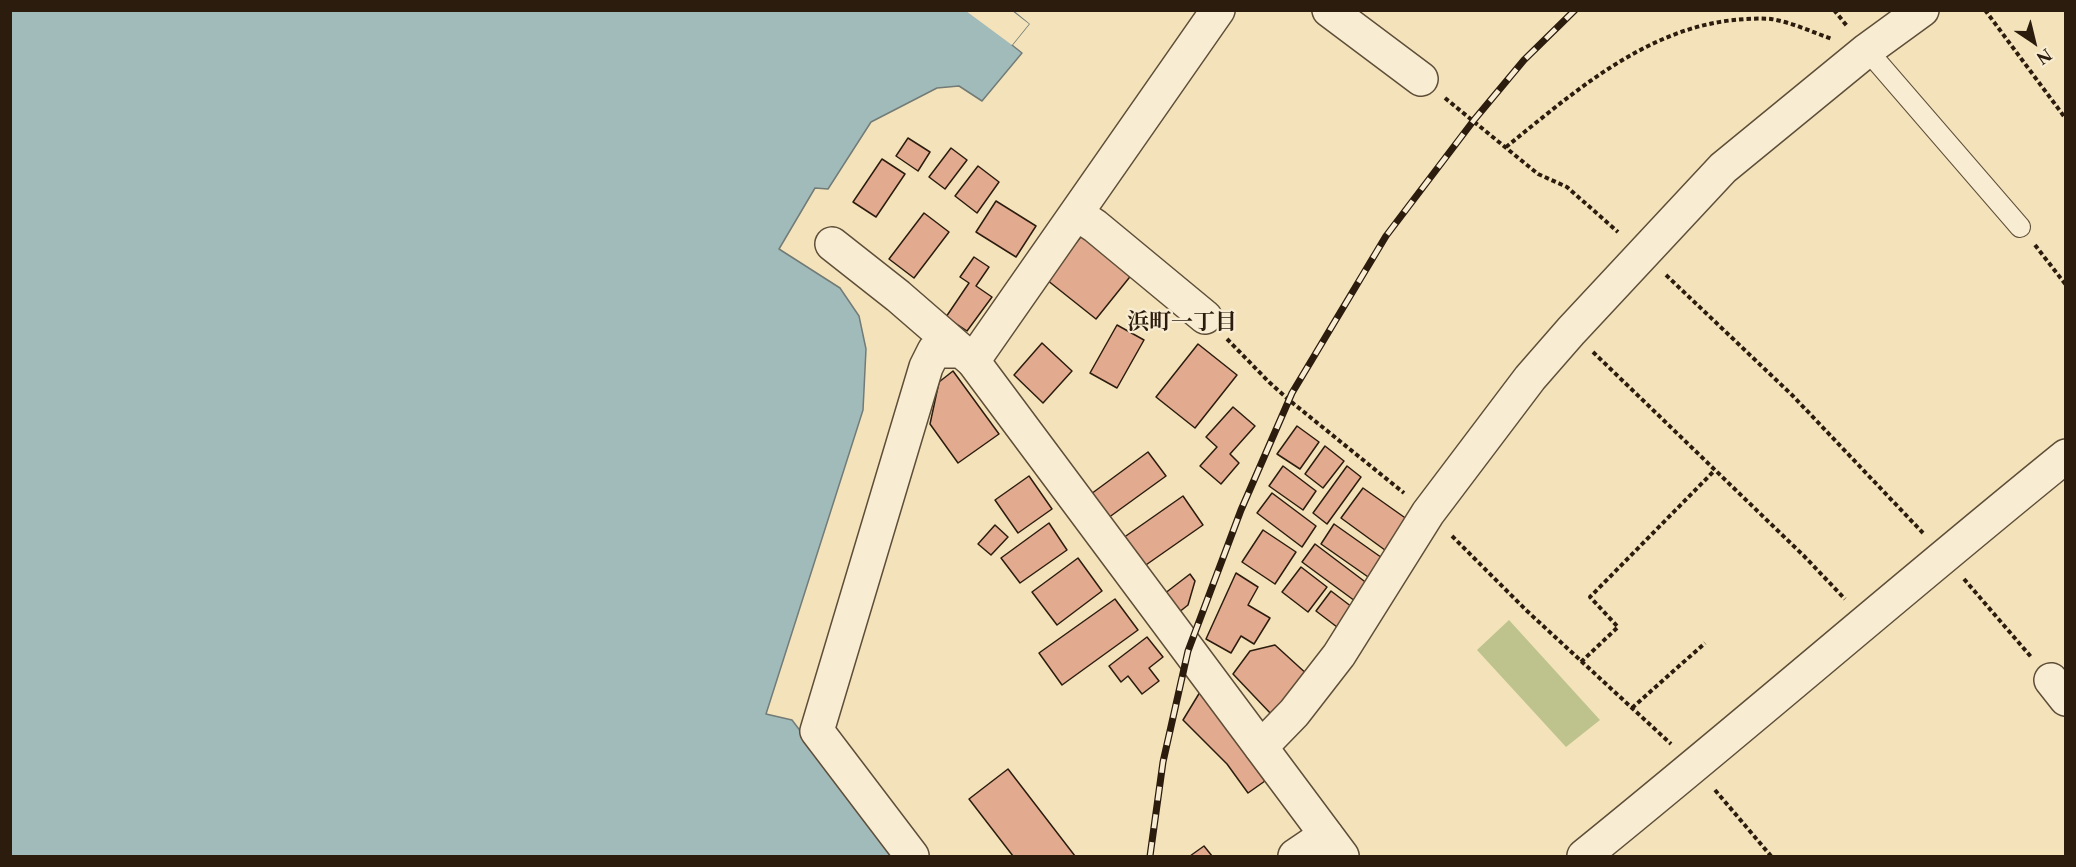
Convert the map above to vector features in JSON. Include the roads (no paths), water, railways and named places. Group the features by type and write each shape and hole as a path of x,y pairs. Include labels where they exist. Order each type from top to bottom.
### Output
{"street":[{"path":"966,356 1077,213 1218,10"},
{"path":"1329,10 1421,79"},
{"path":"1261,747 1294,713 1339,655 1428,513 1530,378 1571,331 1723,168 1867,50 1922,10"},
{"path":"1077,213 1205,316"},
{"path":"832,244 898,296 966,356 1334,846 1295,856"},
{"path":"912,856 817,731 926,367 934,351 966,356"},
{"path":"1584,856 2066,456"}],"lane":[{"path":"1867,50 2020,227"}],"water":[{"path":"1012,10 1029,24 1012,45 1022,53 982,101 959,86 937,88 871,122 828,189 815,188 779,249 840,288 859,316 866,349 863,410 766,714 792,720 895,856 11,856 10,11"}],"railway":[{"path":"1150,856 1163,762 1188,651 1241,510 1292,393 1386,236 1474,120 1524,60 1575,10"}],"district":[{"name":"浜町一丁目","path":"1182,323"}]}
